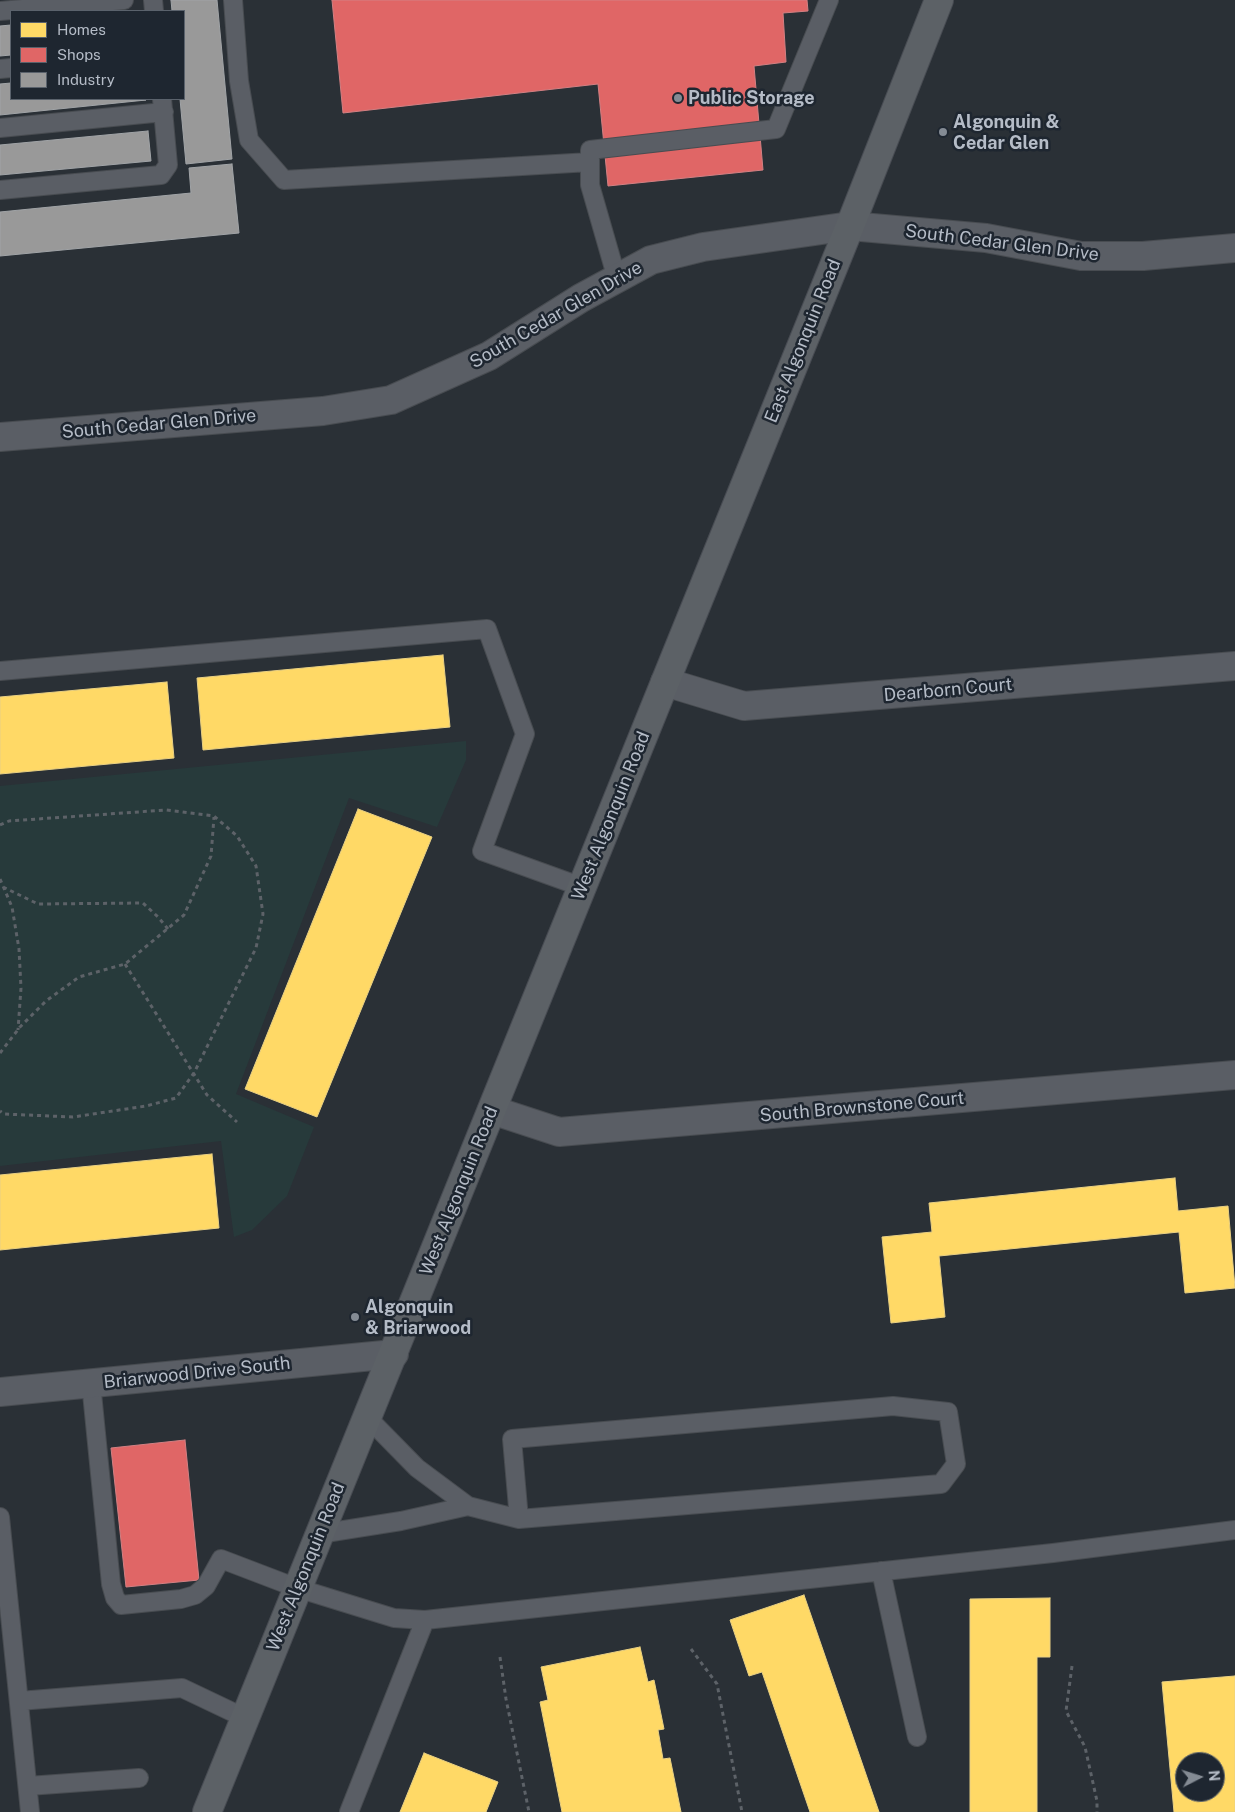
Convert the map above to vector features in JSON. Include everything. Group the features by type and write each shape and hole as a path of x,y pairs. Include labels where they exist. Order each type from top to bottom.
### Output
{"main road":[{"name":"East Algonquin Road","path":"665,682 850,226 939,0"},
{"name":"West Algonquin Road","path":"207,1812 665,682"}],"street":[{"name":"South Cedar Glen Drive","path":"0,437 323,410 391,400 489,356 581,298 651,260 704,247 850,226 986,238 1081,256 1143,256 1235,248"},
{"name":"Dearborn Court","path":"665,682 744,706 1235,666"},
{"name":"South Brownstone Court","path":"492,1110 559,1132 1235,1075"},
{"name":"Briarwood Drive South","path":"0,1392 394,1354"}],"lane":[{"path":"11,10 124,0"},
{"path":"232,0 239,81 249,140 284,180 590,162"},
{"path":"617,279 590,185 590,150 776,129 829,0"},
{"path":"0,128 163,105 168,165 161,175 0,190"},
{"path":"0,671 487,629 525,734 482,851 582,886"},
{"path":"91,1383 110,1584 115,1598 121,1605 181,1599 195,1595 206,1586 221,1559 297,1588 394,1618 424,1620 881,1571 1235,1530"},
{"path":"368,1417 418,1468 468,1506 519,1519 941,1484 956,1464 948,1412 893,1406 512,1439 519,1519"},
{"path":"319,1534 401,1521 468,1506"},
{"path":"0,1517 30,1812"},
{"path":"881,1571 917,1737"},
{"path":"349,1812 424,1620"},
{"path":"19,1701 182,1688 244,1718"},
{"path":"28,1786 139,1778"}],"path":[{"path":"0,825 8,821 166,810 214,816 237,836 256,866 263,914 256,948 194,1074 176,1098 146,1106 73,1117 4,1114 0,1111"},
{"path":"0,1053 46,1001 79,977 125,964 184,915 211,856 214,816"},
{"path":"0,879 12,907 19,949 21,988 18,1031"},
{"path":"3,887 38,904 143,903 168,929"},
{"path":"125,964 207,1095 237,1122"},
{"path":"691,1649 717,1684 742,1812"},
{"path":"500,1657 506,1699 529,1812"},
{"path":"1072,1666 1066,1711 1086,1747 1098,1801 1097,1812"}],"shaded area":[{"path":"466,741 466,760 437,827 349,798 236,1094 314,1127 287,1196 252,1230 234,1237 221,1141 0,1166 0,786"}],"building: Homes":[{"path":"443,655 450,727 203,750 197,678"},
{"path":"167,682 174,758 0,774 0,697"},
{"path":"358,809 432,837 317,1117 245,1089"},
{"path":"212,1154 219,1228 0,1250 0,1175"},
{"path":"1175,1178 1178,1211 1228,1206 1235,1288 1185,1293 1179,1232 939,1256 945,1317 891,1323 882,1237 932,1232 929,1203"},
{"path":"804,1595 879,1812 810,1812 762,1672 749,1676 730,1620"},
{"path":"1050,1598 1050,1657 1037,1657 1037,1812 970,1812 970,1599"},
{"path":"640,1647 648,1682 654,1680 664,1729 658,1730 663,1759 670,1758 681,1812 562,1812 540,1702 548,1700 541,1667"},
{"path":"1235,1676 1235,1812 1174,1812 1162,1682"},
{"path":"424,1753 498,1782 486,1812 400,1812"}],"building: Shops":[{"name":"Public Storage","path":"332,0 807,0 808,11 783,13 786,62 754,66 763,170 608,186 598,84 343,113"},
{"path":"185,1440 199,1580 126,1587 111,1448"}],"building: Industry":[{"path":"171,0 217,0 232,159 186,164 180,100 185,100 185,10 172,10"},
{"path":"10,25 10,55 0,56 0,26"},
{"path":"10,83 10,100 146,100 0,115 0,84"},
{"path":"148,131 151,161 0,175 0,145"},
{"path":"232,164 239,233 0,256 0,212 191,193 189,168"}],"place":[{"name":"Public Storage","path":"678,98"},
{"name":"Algonquin & Cedar Glen","path":"943,132"},
{"name":"Algonquin & Briarwood","path":"355,1317"}]}
